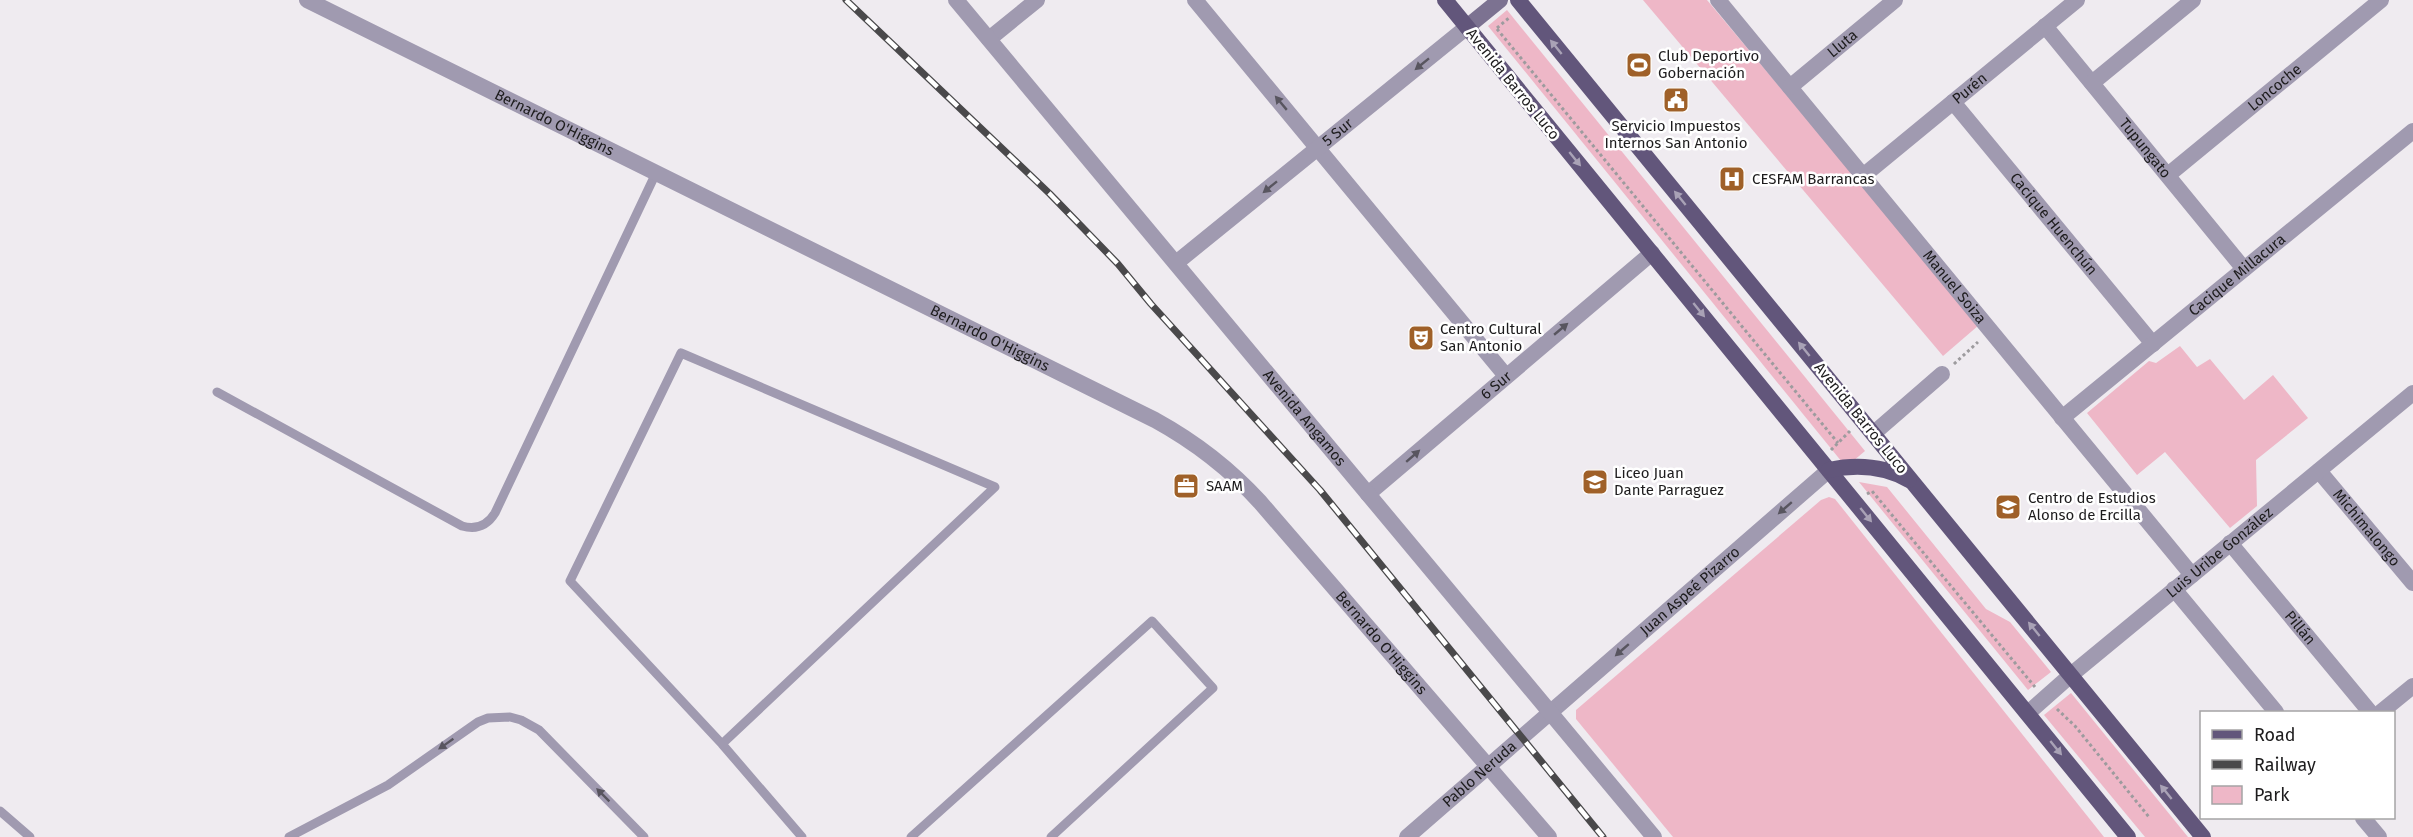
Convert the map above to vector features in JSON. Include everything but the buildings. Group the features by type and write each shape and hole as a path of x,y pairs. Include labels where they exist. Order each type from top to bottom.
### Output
{"main road":[{"name":"Avenida Barros Luco","path":"1445,0 2128,837"},
{"name":"5 Sur","path":"1467,27 1500,0"},
{"name":"Avenida Barros Luco","path":"1520,3 2072,674 2203,837"},
{"path":"1825,465 1878,468 1904,477 1915,484"}],"street":[{"name":"Bernardo O'Higgins","path":"307,0 1155,420 1201,448 1254,496 1549,837"},
{"name":"Avenida Angamos","path":"956,0 1654,837"},
{"path":"989,39 1036,0"},
{"path":"1195,0 1506,376"},
{"name":"Manuel Soiza","path":"1718,0 2192,575"},
{"name":"Lluta","path":"1790,87 1895,0"},
{"name":"Purén","path":"1863,176 2077,0"},
{"name":"Loncoche","path":"2168,176 2381,0"},
{"path":"2092,83 2185,2"},
{"name":"Tupungato","path":"2045,26 2244,269"},
{"name":"5 Sur","path":"1176,263 1467,27"},
{"name":"Cacique Huenchún","path":"1953,102 2153,344"},
{"name":"Cacique Millacura","path":"2062,418 2413,131"},
{"name":"6 Sur","path":"1368,494 1652,253"},
{"path":"1874,433 1942,374"},
{"name":"Luis Uribe González","path":"2028,713 2174,589 2413,393"},
{"name":"Juan Aspeé Pizarro","path":"1551,712 1825,465"},
{"name":"Michimalongo","path":"2319,471 2407,565 2413,583"},
{"name":"Pillán","path":"2230,543 2369,711"},
{"path":"2174,589 2275,711"},
{"path":"2382,711 2413,686"},
{"name":"Pablo Neruda","path":"1407,837 1551,712"},
{"path":"2364,819 2379,837"}],"lane":[{"path":"217,392 462,526 480,527 486,524 495,513 656,173"},
{"path":"722,744 995,488 681,353 570,581 722,744 802,837"},
{"path":"911,837 1152,621 1213,688 1051,837"},
{"path":"289,837 388,785 478,722 499,717 521,720 539,730 644,837"},
{"path":"0,811 30,837"}],"path":[{"path":"1520,3 1497,29 1838,443"},
{"path":"1942,374 1990,331"},
{"path":"1825,465 1838,443 1862,419"},
{"path":"1854,500 1872,491 2045,698 2075,726 2149,817"}],"green space":[{"path":"1643,0 1707,0 1979,325 1943,356"},
{"path":"1507,10 1865,451 1846,467 1488,26"},
{"path":"2180,346 2197,367 2210,359 2244,400 2273,375 2308,418 2256,460 2257,506 2230,528 2165,452 2137,475 2087,413 2149,361 2156,363"},
{"path":"1859,482 1887,487 1986,609 2010,622 2051,672 2028,690"},
{"path":"1829,497 1835,499 2104,837 1673,837 1576,719 1576,710 1821,500"},
{"path":"2071,693 2188,837 2145,837 2044,715"}],"railway":[{"path":"846,0 1050,194 1118,264 1151,304 1320,490 1603,837"}],"place":[{"name":"Club Deportivo Gobernación","path":"1639,65"},
{"name":"Servicio Impuestos Internos San Antonio","path":"1676,100"},
{"name":"CESFAM Barrancas","path":"1732,179"},
{"name":"Centro Cultural San Antonio","path":"1421,338"},
{"name":"Liceo Juan Dante Parraguez","path":"1595,482"},
{"name":"SAAM","path":"1186,486"},
{"name":"Centro de Estudios Alonso de Ercilla","path":"2008,507"}]}
